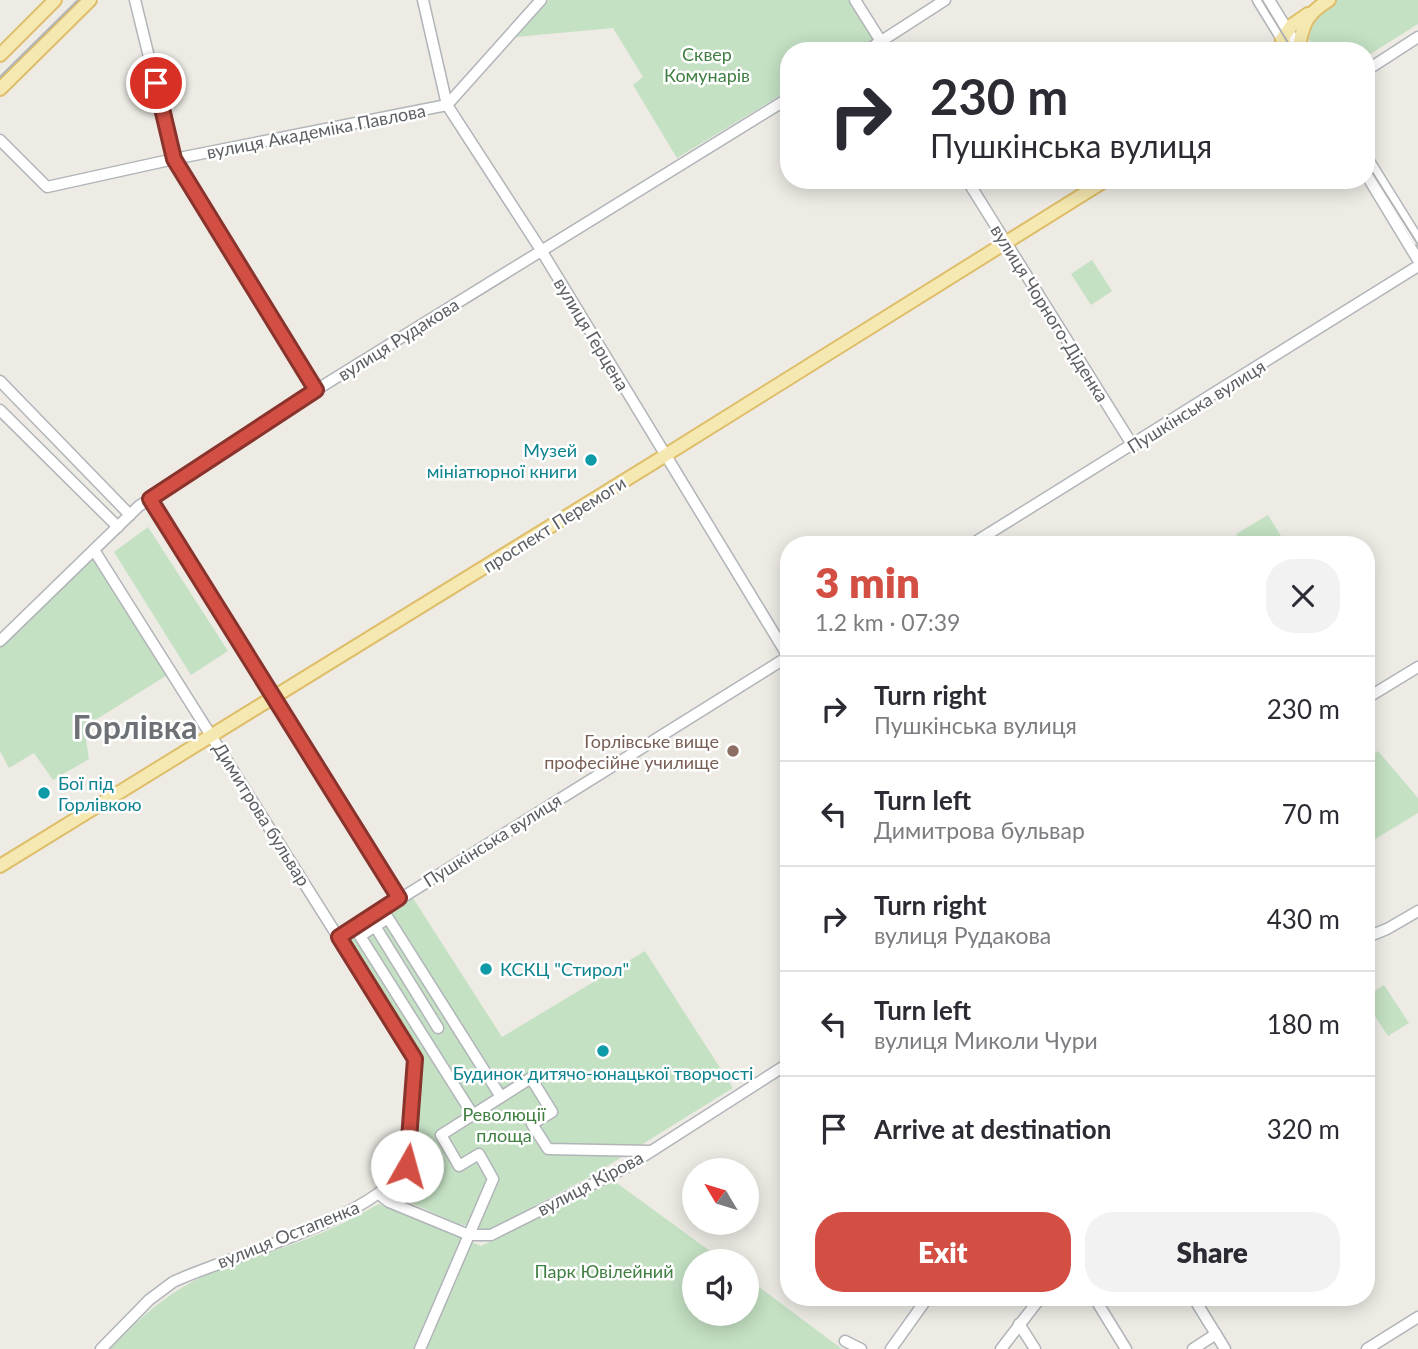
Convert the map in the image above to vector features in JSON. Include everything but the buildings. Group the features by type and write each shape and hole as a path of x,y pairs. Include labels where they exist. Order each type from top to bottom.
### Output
{"main road":[{"path":"0,55 55,0"},
{"path":"0,89 90,0"},
{"path":"1293,42 1297,21 1329,0"},
{"path":"1294,42 1314,10"},
{"name":"проспект Перемоги","path":"0,866 1092,189"}],"street":[{"path":"135,0 174,159 316,390"},
{"name":"вулиця Герцена","path":"423,0 447,105 541,250 780,642"},
{"name":"вулиця Академіка Павлова","path":"0,140 47,187 447,105 541,0"},
{"path":"855,0 881,41 945,0"},
{"path":"1258,0 1290,42"},
{"path":"1269,0 1290,42"},
{"path":"1375,65 1418,37"},
{"name":"вулиця Рудакова","path":"0,641 130,515 150,499 316,390 780,104"},
{"path":"1375,171 1418,240"},
{"name":"вулиця Чорного-Діденка","path":"973,189 1133,446"},
{"path":"1375,189 1418,260"},
{"name":"Пушкінська вулиця","path":"985,536 1418,266"},
{"path":"0,381 130,515"},
{"path":"0,410 118,527"},
{"path":"150,499 399,898"},
{"name":"Димитрова бульвар","path":"94,550 339,937"},
{"name":"Пушкінська вулиця","path":"339,937 780,663"},
{"path":"1375,693 1418,667"},
{"path":"1375,934 1418,911"},
{"path":"369,917 438,1028"},
{"path":"473,1115 360,936 388,918 501,1097"},
{"name":"вулиця Остапенка","path":"101,1349 149,1300 173,1282 349,1213 379,1194 402,1173 409,1157 415,1059 339,937"},
{"path":"423,1037 451,1020"},
{"name":"вулиця Кірова","path":"469,1235 491,1235 625,1168 780,1069"},
{"path":"420,1349 494,1179 479,1154 459,1166 441,1135 531,1078 552,1112 532,1124 548,1149 650,1151"},
{"path":"379,1194 389,1202 469,1235"},
{"path":"891,1349 922,1306"},
{"path":"1001,1349 1034,1306"},
{"path":"1100,1306 1126,1349"},
{"path":"1199,1306 1225,1349"},
{"path":"1367,1349 1418,1317"},
{"path":"1019,1324 1035,1349"},
{"path":"1193,1349 1216,1334"},
{"path":"845,1341 861,1349"}],"green space":[{"name":"Сквер Комунарів","path":"549,0 849,0 874,39 869,42 780,42 780,95 677,158 633,85 643,77 613,28 516,37"},
{"path":"1337,0 1418,0 1418,24 1375,51 1375,42 1311,42 1314,15"},
{"path":"1092,260 1112,291 1091,305 1071,274"},
{"path":"1268,515 1281,536 1237,536 1236,534"},
{"path":"148,527 228,651 191,675 114,552"},
{"path":"91,550 169,674 84,727 89,759 53,780 34,753 9,768 0,751 0,638"},
{"path":"1378,751 1418,798 1418,813 1375,839 1375,753"},
{"name":"Революції площа","path":"411,895 502,1037 645,951 733,1088 591,1176 487,1231 456,1223 392,1194 408,1179 416,1165 419,1053 349,937"},
{"path":"1384,985 1409,1023 1388,1036 1375,1016 1375,991"},
{"name":"Парк Ювілейний","path":"614,1181 682,1231 682,1236 689,1236 707,1249 682,1249 682,1326 759,1326 759,1287 780,1303 780,1306 784,1306 842,1349 110,1349 144,1315 183,1287 228,1266 316,1235 379,1204 481,1246"}],"tram line":[{"path":"0,77 78,0"},
{"path":"1262,0 1288,42"},
{"path":"1375,177 1418,245"}],"place":[{"name":"Музей мініатюрної книги","path":"591,460"},
{"name":"Горлівське вище професійне училище","path":"733,751"},
{"name":"Бої під Горлівкою","path":"44,793"},
{"name":"КСКЦ \"Стирол\"","path":"486,969"},
{"name":"Будинок дитячо-юнацької творчості","path":"603,1051"}],"district":[{"name":"Горлівка","path":"135,726"}],"route":[{"path":"156,83 174,159 316,390 150,499 399,898 339,937 415,1059 407,1166"}]}
